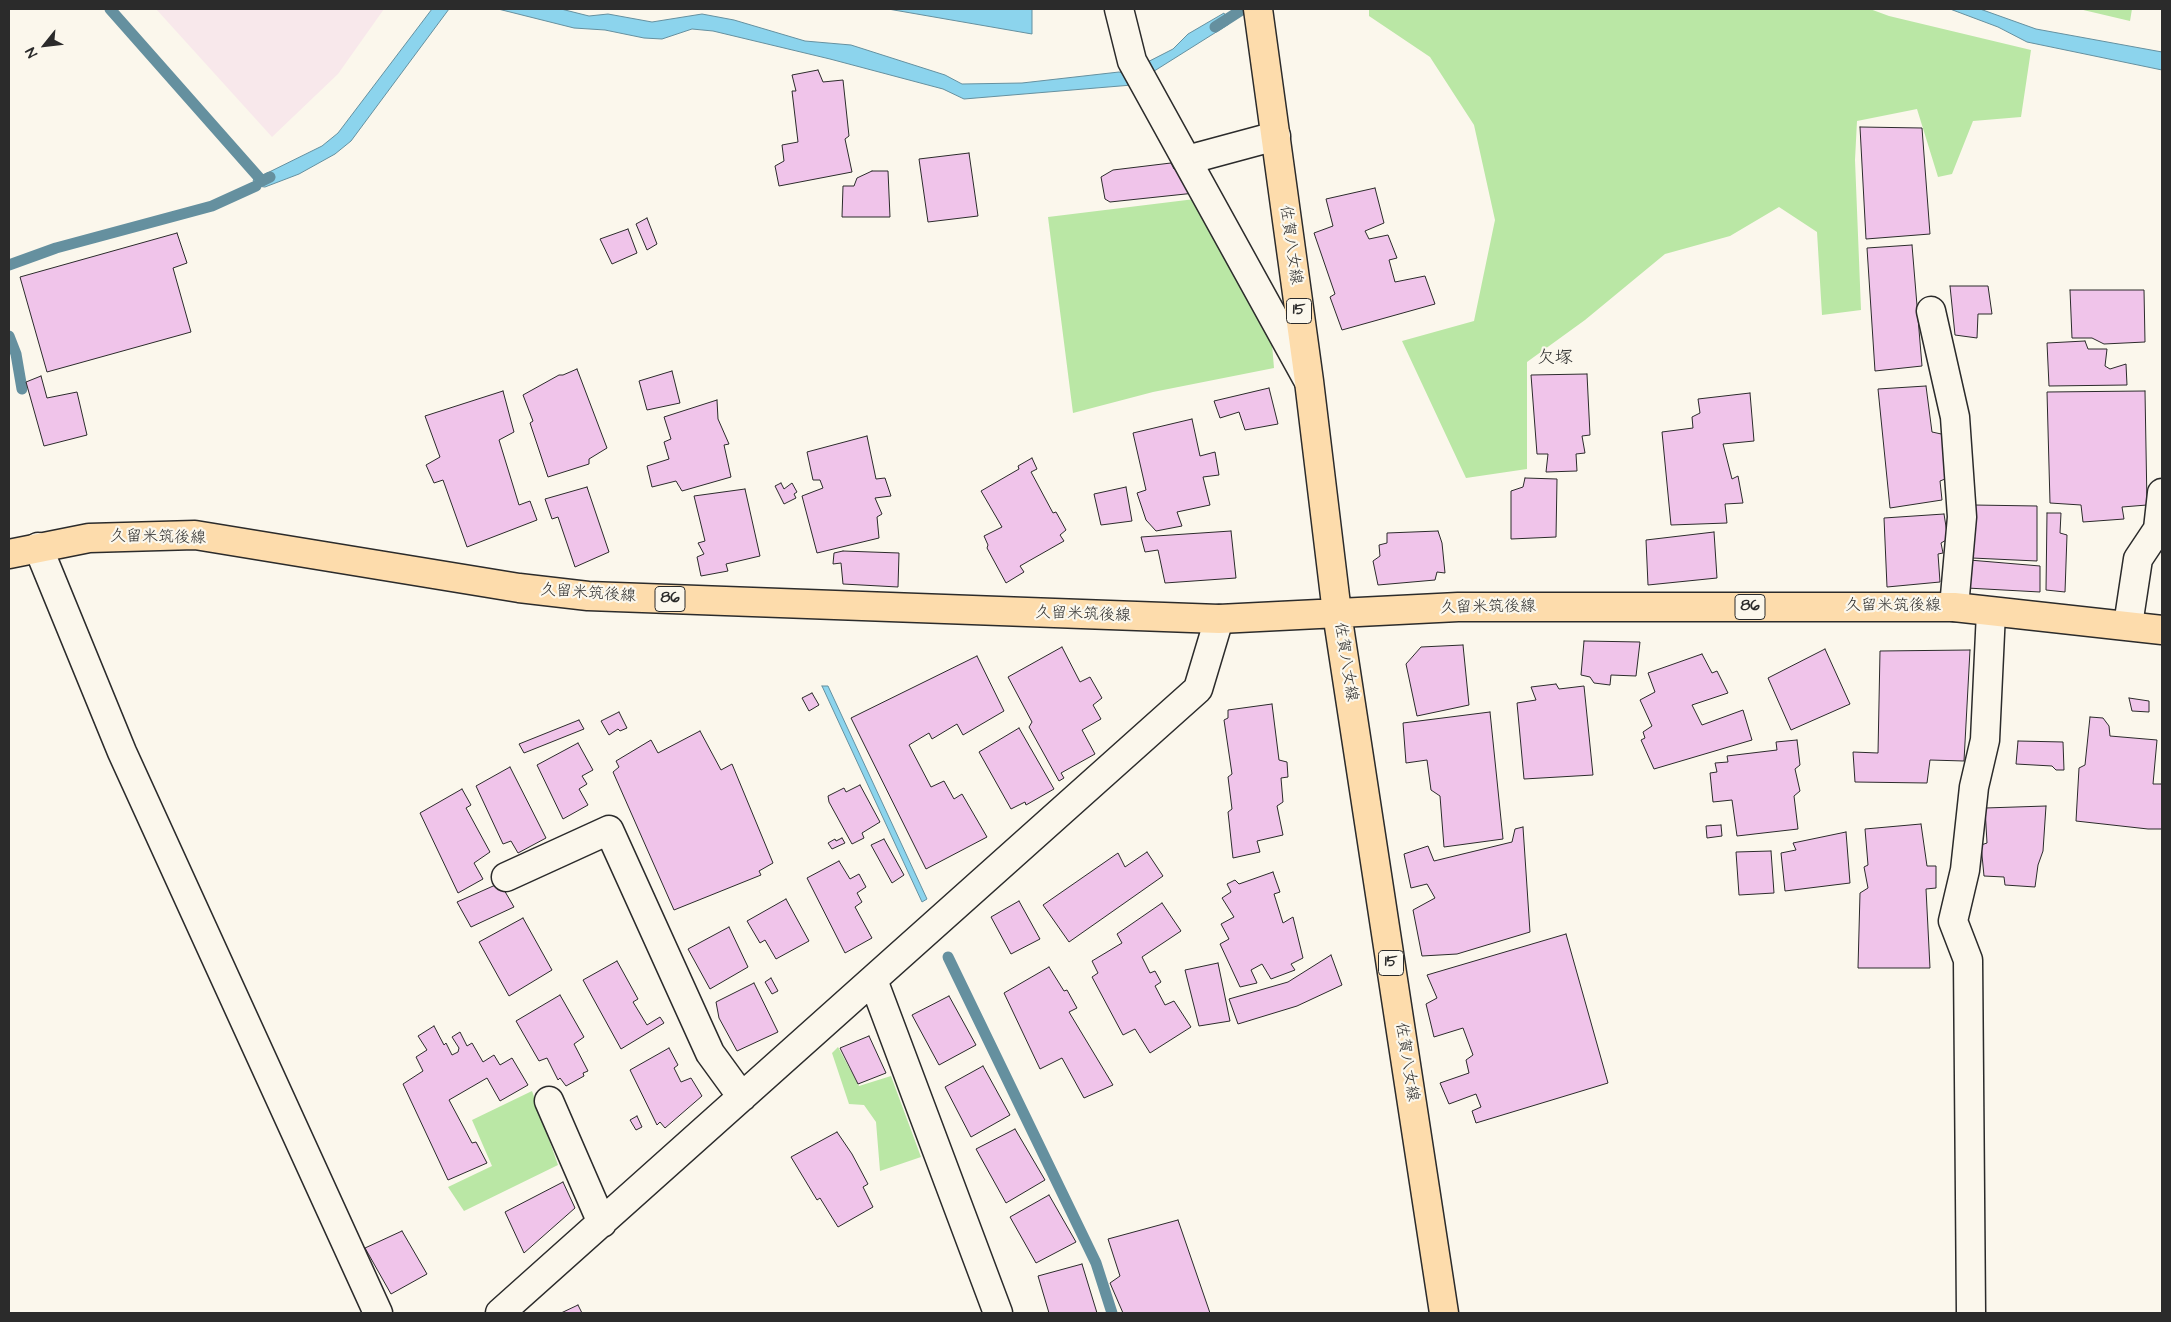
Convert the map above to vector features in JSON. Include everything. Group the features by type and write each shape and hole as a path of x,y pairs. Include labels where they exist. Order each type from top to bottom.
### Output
{"main road":[{"name":"佐賀八女線","path":"1258,9 1309,381 1337,613 1444,1313"},
{"name":"久留米筑後線","path":"9,554 89,538 195,536 519,588 588,596 1219,619 1458,607 1954,607 2162,630"}],"street":[{"path":"1119,9 1132,61 1309,381"},
{"path":"1187,160 1276,136"},
{"path":"1931,311 1955,417 1962,517 1954,607"},
{"path":"2128,626 2138,560 2158,529 2162,492"},
{"path":"38,547 122,752 378,1313"},
{"path":"1970,1313 1968,960 1953,920 1965,870 1974,787 1986,740 1991,612"},
{"path":"500,1313 1198,689 1219,619"},
{"path":"506,877 609,830 710,1053 742,1097"},
{"path":"874,980 998,1313"},
{"path":"549,1102 602,1223"}],"shaded area":[{"path":"156,9 384,9 338,74 272,137"}],"green space":[{"path":"1369,9 1870,9 1889,16 2031,50 2021,117 1973,121 1952,174 1938,177 1917,109 1857,121 1855,160 1861,310 1822,315 1817,232 1779,207 1730,236 1665,254 1585,320 1527,362 1527,469 1466,478 1402,341 1474,321 1495,220 1474,125 1430,57 1369,16"},
{"path":"2079,9 2132,9 2130,21"},
{"path":"1195,199 1271,332 1274,368 1153,392 1073,413 1048,217"},
{"path":"838,1047 859,1086 891,1076 921,1157 880,1171 876,1122 864,1105 849,1104 832,1053"},
{"path":"532,1091 558,1165 464,1211 448,1187 492,1166 472,1120"}],"water":[{"path":"432,9 449,9 351,141 335,154 299,174 265,187 256,186 253,180 322,146 338,133"},
{"path":"498,9 561,9 589,16 608,14 652,22 702,14 734,20 805,41 851,45 945,75 962,84 1022,83 1119,72 1126,73 1173,49 1188,34 1224,13 1229,24 1132,85 964,99 943,89 713,31 692,29 662,39 644,38 605,30 574,28"},
{"path":"888,9 1032,9 1032,34"},
{"path":"1950,9 1980,9 2036,29 2162,52 2162,70 2027,42 1998,27"},
{"path":"822,686 828,686 927,899 922,902"}],"building":[{"path":"818,70 823,82 843,80 849,136 845,139 852,172 779,186 775,166 784,161 782,145 798,142 792,91 796,91 792,75"},
{"path":"1860,127 1922,128 1930,234 1866,239"},
{"path":"969,153 978,216 928,222 919,159"},
{"path":"1171,163 1174,169 1181,169 1195,193 1110,202 1105,199 1101,177 1113,170"},
{"path":"872,171 888,171 890,217 842,217 843,186 854,186 857,178"},
{"path":"1375,188 1384,223 1365,231 1369,239 1388,235 1397,258 1389,260 1395,282 1425,276 1435,304 1342,330 1330,297 1335,294 1314,233 1333,226 1326,199"},
{"path":"647,218 657,244 647,250 636,224"},
{"path":"628,229 637,253 612,264 600,239"},
{"path":"177,233 187,263 173,268 191,332 47,372 20,277"},
{"path":"1912,245 1922,366 1875,371 1867,248"},
{"path":"1950,286 1988,286 1992,314 1978,314 1977,338 1955,335"},
{"path":"2070,290 2144,290 2145,342 2104,344 2092,338 2072,338"},
{"path":"2085,341 2088,349 2107,349 2105,366 2110,369 2126,364 2127,385 2049,386 2047,343"},
{"path":"577,369 607,448 589,459 589,464 548,477 530,423 533,421 523,395 559,375"},
{"path":"672,371 680,403 647,410 639,381"},
{"path":"1587,374 1590,435 1582,436 1585,453 1576,454 1577,471 1546,472 1548,454 1537,454 1531,375"},
{"path":"41,376 47,398 77,392 87,435 44,446 26,382"},
{"path":"1926,386 1932,432 1946,435 1950,477 1940,481 1942,500 1890,508 1878,389"},
{"path":"1269,388 1278,424 1245,430 1239,412 1220,418 1214,401"},
{"path":"503,391 514,432 499,440 519,505 530,501 537,520 467,547 443,480 434,483 426,465 440,457 425,416"},
{"path":"2145,391 2147,505 2122,507 2124,519 2083,522 2081,505 2050,503 2047,392"},
{"path":"1750,393 1754,441 1723,444 1732,479 1738,476 1743,503 1725,504 1727,523 1671,525 1662,432 1693,428 1692,417 1700,413 1698,399"},
{"path":"717,400 718,419 729,444 724,445 731,477 682,491 676,481 652,487 647,466 669,459 664,442 671,439 664,417"},
{"path":"1192,419 1200,456 1215,452 1219,475 1203,477 1210,505 1177,512 1182,526 1156,531 1146,520 1137,493 1146,490 1133,433"},
{"path":"867,436 876,479 885,478 891,496 875,498 882,514 877,517 879,538 817,553 802,496 823,488 820,480 813,480 807,452"},
{"path":"1032,458 1037,469 1031,472 1053,513 1056,512 1066,530 1060,535 1064,541 1020,566 1024,572 1006,583 987,548 988,545 984,536 1002,527 981,491 1019,469 1018,466"},
{"path":"1525,478 1557,479 1556,537 1511,539 1511,491 1523,487"},
{"path":"781,483 784,489 792,483 797,492 794,494 796,498 784,504 775,486"},
{"path":"587,487 609,552 575,567 558,517 552,519 545,499"},
{"path":"1126,487 1132,521 1101,525 1094,494"},
{"path":"745,489 760,556 726,564 728,571 701,576 697,557 704,554 698,543 705,541 694,496"},
{"path":"1973,505 2037,506 2037,561 1972,558"},
{"path":"2047,513 2061,513 2060,533 2067,535 2065,592 2046,590"},
{"path":"1944,514 1948,539 1941,543 1943,553 1938,554 1940,582 1887,587 1884,518"},
{"path":"1231,531 1236,578 1165,583 1158,550 1145,552 1141,537"},
{"path":"1438,531 1442,543 1445,573 1437,572 1435,580 1378,585 1373,561 1380,556 1379,545 1387,543 1387,533"},
{"path":"1714,532 1717,578 1648,585 1646,540"},
{"path":"843,551 899,553 898,587 843,584 841,563 833,564 834,553"},
{"path":"1969,560 2040,566 2040,592 1967,588"},
{"path":"1584,641 1640,642 1636,676 1611,675 1610,685 1594,683 1590,677 1581,675"},
{"path":"1463,645 1469,705 1417,716 1406,664 1421,647"},
{"path":"1062,647 1080,682 1090,677 1102,698 1093,705 1101,719 1082,730 1095,754 1061,773 1064,778 1059,781 1029,727 1032,722 1008,677"},
{"path":"1825,649 1850,704 1791,730 1768,678"},
{"path":"1970,650 1964,761 1930,760 1927,783 1855,782 1853,752 1878,753 1880,651"},
{"path":"1702,654 1712,673 1717,671 1728,693 1692,705 1702,725 1743,710 1752,740 1654,769 1641,740 1645,738 1643,732 1652,726 1640,700 1655,692 1648,673"},
{"path":"977,656 1004,711 963,735 957,724 932,739 929,733 909,745 931,787 944,781 954,799 962,794 987,837 926,869 851,718"},
{"path":"1556,684 1559,689 1584,686 1593,775 1524,779 1517,703 1536,700 1531,687"},
{"path":"812,693 819,705 809,711 802,698"},
{"path":"2129,698 2149,701 2149,712 2132,711"},
{"path":"1272,704 1279,760 1287,762 1288,777 1281,778 1283,802 1277,806 1283,835 1257,841 1260,852 1233,858 1228,812 1232,809 1228,777 1232,774 1224,720 1228,718 1228,710"},
{"path":"619,712 627,728 620,731 618,729 609,735 601,721"},
{"path":"1490,712 1503,839 1444,847 1440,796 1431,790 1427,760 1406,763 1403,723"},
{"path":"2090,717 2103,718 2109,726 2110,736 2157,740 2153,784 2162,784 2162,829 2076,821 2079,768 2085,765"},
{"path":"579,720 584,729 524,753 519,744"},
{"path":"1019,728 1054,789 1026,805 1025,802 1011,809 979,752"},
{"path":"700,731 721,770 732,764 773,863 759,871 761,875 674,910 613,772 619,767 616,761 651,740 658,753"},
{"path":"1797,740 1800,765 1795,769 1800,791 1794,796 1798,829 1737,836 1732,800 1713,802 1710,773 1717,772 1715,763 1728,762 1727,756 1777,750 1776,742"},
{"path":"2018,741 2063,742 2064,770 2056,770 2052,766 2016,764"},
{"path":"578,743 593,770 582,776 587,784 579,789 588,805 563,819 537,765"},
{"path":"510,767 546,838 518,853 511,841 503,844 476,786"},
{"path":"860,785 880,822 862,833 864,838 852,844 829,802 828,796 844,788 846,792"},
{"path":"462,789 471,805 466,808 490,852 474,863 483,879 458,893 420,813"},
{"path":"2046,806 2043,851 2038,865 2035,887 2005,885 2004,877 1984,876 1981,845 1987,843 1985,808"},
{"path":"1921,824 1927,866 1936,866 1936,888 1926,889 1930,968 1858,968 1860,893 1868,888 1864,867 1868,865 1865,829"},
{"path":"1721,825 1722,836 1707,838 1706,826"},
{"path":"1523,827 1530,932 1457,954 1422,956 1413,910 1435,898 1427,884 1411,888 1404,854 1428,846 1434,861 1512,842 1515,829"},
{"path":"1846,832 1850,883 1785,891 1781,853 1796,850 1793,843"},
{"path":"842,838 845,843 832,849 828,843 835,839 836,841"},
{"path":"884,839 904,875 892,883 871,845"},
{"path":"1771,851 1774,893 1739,895 1736,852"},
{"path":"1147,852 1163,876 1069,942 1043,905 1118,853 1125,867"},
{"path":"839,861 850,879 859,874 866,887 857,893 862,902 855,907 872,938 845,953 807,878"},
{"path":"1273,872 1280,892 1274,894 1283,923 1293,917 1303,958 1291,964 1295,970 1271,979 1262,964 1251,970 1257,983 1240,987 1220,944 1229,939 1221,924 1234,917 1222,898 1231,892 1227,884 1235,880 1239,884"},
{"path":"500,883 514,907 471,927 457,902"},
{"path":"786,899 809,941 776,959 765,940 760,943 747,921"},
{"path":"1019,901 1040,939 1011,954 991,917"},
{"path":"1162,903 1181,931 1142,957 1150,973 1155,971 1161,982 1155,986 1165,1005 1174,1001 1191,1027 1150,1053 1135,1029 1123,1035 1092,977 1098,973 1092,961 1122,943 1117,934"},
{"path":"523,918 552,970 509,996 479,942"},
{"path":"729,927 748,967 710,989 688,949"},
{"path":"1566,934 1608,1083 1476,1123 1472,1111 1481,1107 1476,1094 1449,1104 1440,1083 1469,1073 1466,1060 1473,1055 1463,1028 1434,1037 1426,1004 1437,998 1427,975"},
{"path":"1331,955 1342,985 1297,1006 1238,1024 1229,999 1288,982"},
{"path":"617,961 638,999 633,1002 647,1025 660,1017 664,1023 621,1049 583,980"},
{"path":"1218,963 1230,1021 1199,1026 1185,970"},
{"path":"1049,967 1064,991 1067,990 1077,1008 1069,1012 1113,1085 1084,1098 1062,1058 1040,1069 1004,993"},
{"path":"771,978 778,991 772,994 765,982"},
{"path":"754,983 778,1032 737,1051 719,1018 716,1002"},
{"path":"560,995 584,1037 574,1044 588,1071 583,1073 584,1076 566,1086 560,1078 558,1080 547,1058 539,1061 516,1021"},
{"path":"949,996 976,1045 939,1065 912,1015"},
{"path":"434,1026 444,1045 446,1043 452,1055 458,1052 459,1048 452,1037 460,1032 467,1046 472,1043 483,1062 494,1055 500,1065 512,1058 528,1085 500,1101 487,1078 449,1100 472,1143 476,1142 487,1163 448,1180 403,1084 423,1071 416,1057 427,1050 418,1036"},
{"path":"869,1036 886,1073 858,1084 840,1048"},
{"path":"669,1048 678,1065 674,1068 681,1082 691,1078 702,1096 665,1128 660,1122 657,1125 630,1070"},
{"path":"983,1066 1010,1115 971,1137 945,1087"},
{"path":"637,1116 642,1127 636,1130 630,1120"},
{"path":"1015,1129 1045,1180 1006,1203 976,1149"},
{"path":"837,1132 852,1154 868,1184 863,1187 873,1207 838,1227 820,1198 817,1200 791,1157"},
{"path":"563,1182 575,1208 524,1253 505,1212"},
{"path":"1049,1195 1076,1242 1036,1263 1010,1217"},
{"path":"1178,1220 1210,1313 1123,1313 1110,1283 1120,1276 1108,1239"},
{"path":"402,1231 427,1274 391,1294 365,1248"},
{"path":"1082,1264 1097,1313 1049,1313 1038,1276"},
{"path":"578,1305 582,1313 561,1313"}],"waterway":[{"path":"110,9 262,181 270,177"},
{"path":"1215,27 1243,9"},
{"path":"9,265 56,248 212,206 256,186"},
{"path":"9,336 16,354 22,389"},
{"path":"948,957 1096,1263 1112,1313"}],"district":[{"name":"欠塚","path":"1555,359"}]}
